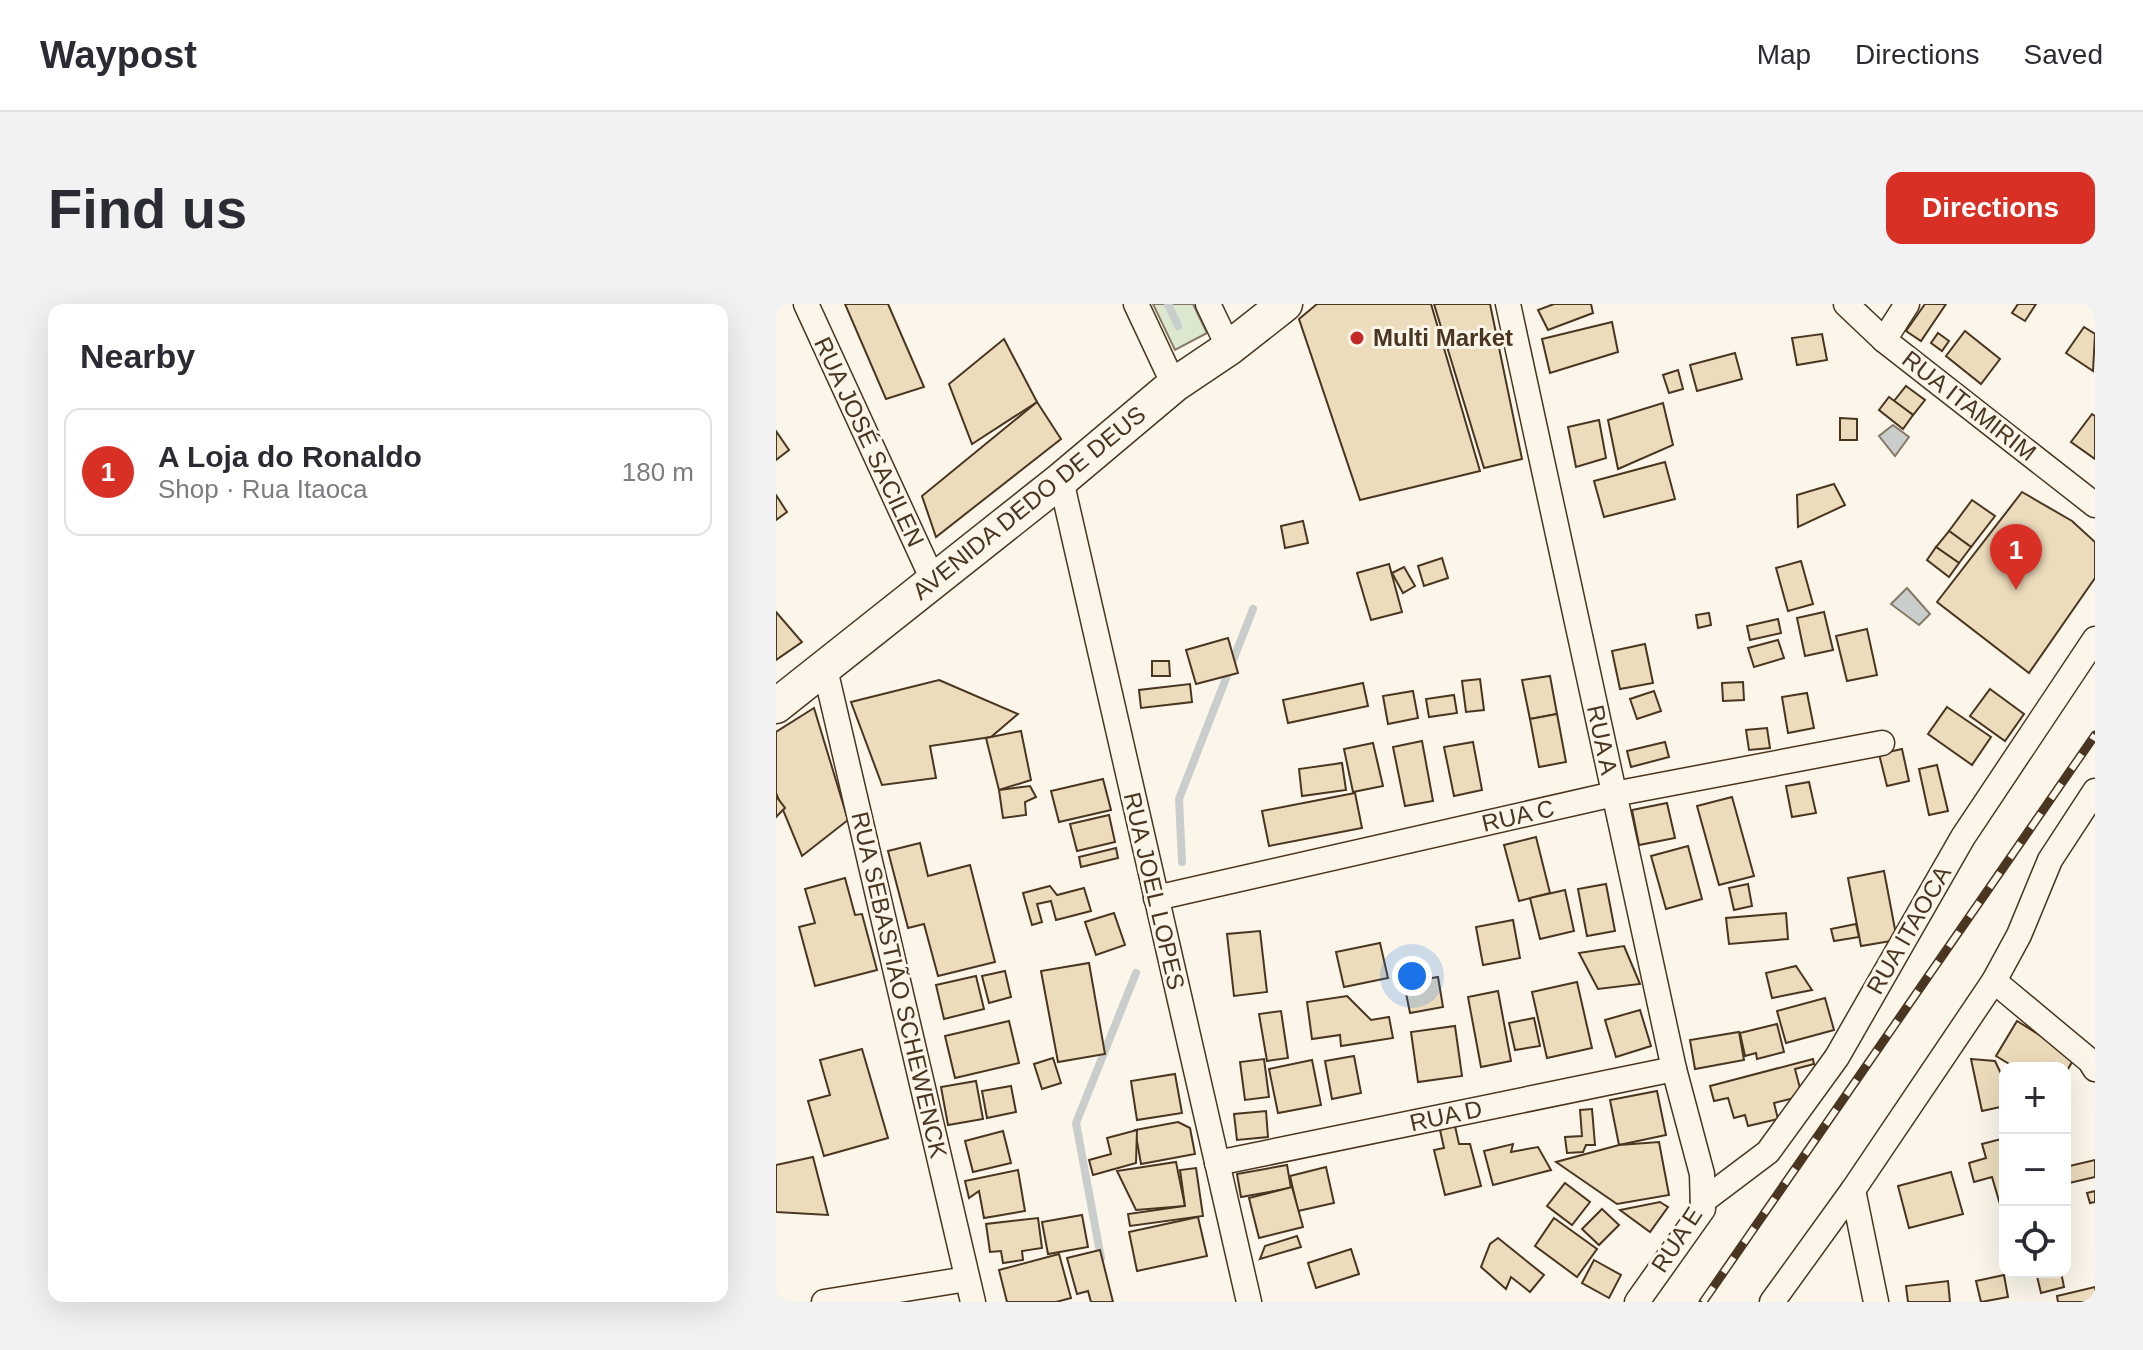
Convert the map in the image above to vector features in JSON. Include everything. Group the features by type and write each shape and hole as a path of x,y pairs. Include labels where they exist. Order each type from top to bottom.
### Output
{"main road":[{"name":"AVENIDA DEDO DE DEUS","path":"776,706 1061,480 1174,385 1229,348 1285,304"}],"street":[{"name":"RUA JOSÉ SACILEN","path":"806,304 933,580"},
{"path":"1136,304 1174,385"},
{"path":"1208,304 1229,348"},
{"name":"RUA A","path":"1508,304 1674,1069 1702,1174"},
{"name":"RUA ITAMIRIM","path":"1846,304 1884,340 2095,505"},
{"path":"1884,340 1907,304"},
{"name":"RUA JOEL LOPES","path":"1061,480 1249,1302"},
{"name":"RUA ITAOCA","path":"1703,1201 1768,1152 1837,1057 1963,837 2095,639"},
{"name":"RUA SEBASTIÃO SCHEWENCK","path":"825,669 970,1291"},
{"name":"RUA C","path":"1156,898 1614,794 1882,743"},
{"path":"1772,1302 1853,1190 1994,981 2019,935 2050,860 2095,791"},
{"path":"1994,981 2047,1023 2095,1069"},
{"name":"RUA D","path":"1217,1163 1674,1069"},
{"name":"RUA E","path":"1637,1302 1703,1209 1702,1174"},
{"path":"1853,1190 1876,1302"},
{"path":"824,1302 970,1291"}],"green space":[{"path":"1153,304 1193,304 1207,333 1175,350"}],"shaded area":[{"path":"1893,425 1909,437 1895,456 1879,436"},
{"path":"1907,588 1930,614 1919,625 1891,604"}],"building":[{"path":"845,304 888,304 924,387 886,399"},
{"path":"1317,304 1431,304 1480,471 1360,500 1299,319"},
{"path":"1434,304 1490,304 1522,459 1484,468"},
{"path":"1554,304 1591,304 1593,313 1548,330 1538,310"},
{"path":"1925,304 1946,304 1921,341 1906,331"},
{"path":"2018,304 2036,304 2025,321 2012,313"},
{"path":"1612,322 1618,352 1550,373 1542,339"},
{"path":"2084,327 2095,334 2093,371 2066,353"},
{"path":"1965,331 2000,359 1981,384 1946,356"},
{"path":"1938,333 1949,341 1942,351 1931,343"},
{"path":"1822,334 1827,360 1797,365 1792,338"},
{"path":"1004,339 1037,402 972,444 949,384"},
{"path":"1735,353 1742,379 1697,391 1690,365"},
{"path":"1678,370 1683,389 1669,393 1663,375"},
{"path":"1906,386 1925,400 1913,415 1894,401"},
{"path":"1889,397 1913,415 1903,429 1879,410"},
{"path":"1037,402 1061,439 936,537 922,496"},
{"path":"1663,403 1673,445 1618,469 1608,420"},
{"path":"2092,414 2095,416 2095,459 2071,442"},
{"path":"1840,418 1857,419 1857,440 1840,440"},
{"path":"1599,420 1606,458 1576,467 1568,427"},
{"path":"776,431 789,450 776,460"},
{"path":"1665,462 1675,499 1604,517 1594,481"},
{"path":"1834,484 1845,505 1798,527 1797,495"},
{"path":"2022,492 2072,521 2095,542 2095,578 2029,673 1937,602"},
{"path":"776,495 787,512 776,520"},
{"path":"1972,500 1995,516 1971,547 1949,531"},
{"path":"1303,521 1308,543 1285,548 1281,526"},
{"path":"1949,531 1971,547 1959,563 1936,547"},
{"path":"1936,547 1959,563 1949,577 1927,560"},
{"path":"1442,558 1448,578 1424,586 1418,566"},
{"path":"1801,561 1813,604 1788,611 1776,568"},
{"path":"1389,564 1402,612 1371,620 1357,573"},
{"path":"1404,567 1415,586 1403,593 1392,573"},
{"path":"776,612 802,642 776,660"},
{"path":"1824,612 1833,650 1805,656 1797,618"},
{"path":"1709,613 1711,625 1698,628 1696,615"},
{"path":"1778,619 1781,633 1750,640 1747,626"},
{"path":"1867,629 1877,675 1847,681 1836,636"},
{"path":"1228,638 1238,673 1196,684 1186,650"},
{"path":"1778,640 1784,658 1754,667 1748,648"},
{"path":"1645,644 1653,683 1620,689 1612,651"},
{"path":"1152,661 1169,661 1170,676 1152,676"},
{"path":"1550,676 1557,714 1530,719 1522,680"},
{"path":"1480,679 1484,710 1466,712 1462,681"},
{"path":"939,680 1018,714 991,737 930,746 936,778 882,785 851,702"},
{"path":"1743,682 1744,700 1723,701 1722,683"},
{"path":"1363,683 1368,706 1288,723 1283,700"},
{"path":"1190,684 1192,702 1141,708 1139,690"},
{"path":"1990,689 2024,714 2005,741 1970,716"},
{"path":"1413,691 1418,718 1388,724 1383,696"},
{"path":"1654,691 1661,711 1637,719 1630,699"},
{"path":"1807,693 1814,728 1788,733 1782,697"},
{"path":"1454,695 1457,713 1429,717 1426,699"},
{"path":"1947,707 1991,737 1972,765 1928,734"},
{"path":"814,708 848,820 802,856 776,793 776,732"},
{"path":"1557,714 1566,762 1539,767 1530,719"},
{"path":"1767,728 1770,748 1749,750 1746,730"},
{"path":"1021,731 1031,780 999,790 986,738"},
{"path":"1422,741 1433,801 1405,806 1393,747"},
{"path":"1473,742 1482,790 1454,796 1444,747"},
{"path":"1665,742 1669,757 1631,767 1627,751"},
{"path":"1373,743 1383,786 1353,792 1344,749"},
{"path":"1902,749 1909,781 1887,786 1879,754"},
{"path":"1342,763 1346,790 1302,796 1299,769"},
{"path":"1937,765 1948,811 1929,815 1919,769"},
{"path":"1103,779 1111,810 1059,822 1051,791"},
{"path":"1809,782 1816,813 1792,817 1786,786"},
{"path":"1030,786 1036,797 1025,802 1026,815 1003,818 999,790"},
{"path":"1355,793 1362,828 1269,846 1262,811"},
{"path":"776,796 785,808 776,817"},
{"path":"1732,797 1754,876 1719,885 1697,806"},
{"path":"1667,803 1675,838 1639,845 1632,810"},
{"path":"1109,815 1115,842 1077,851 1070,824"},
{"path":"1536,837 1550,893 1519,901 1504,845"},
{"path":"920,843 928,876 970,865 995,962 938,976 924,924 908,928 888,851"},
{"path":"1688,846 1702,899 1666,909 1651,856"},
{"path":"1116,848 1118,858 1081,867 1079,857"},
{"path":"1884,871 1897,940 1861,946 1848,878"},
{"path":"845,878 855,915 862,914 877,970 815,986 799,927 815,923 805,889"},
{"path":"1606,884 1615,931 1587,936 1578,889"},
{"path":"1748,884 1752,906 1734,910 1729,888"},
{"path":"1050,886 1057,895 1084,888 1091,911 1056,920 1051,901 1037,904 1042,922 1032,925 1023,893"},
{"path":"1565,890 1574,931 1540,939 1530,898"},
{"path":"1114,913 1125,945 1096,955 1085,922"},
{"path":"1786,913 1788,939 1729,944 1726,918"},
{"path":"1513,920 1520,958 1483,965 1476,927"},
{"path":"1856,924 1859,937 1834,941 1831,929"},
{"path":"1260,931 1267,992 1234,996 1227,934"},
{"path":"1380,943 1388,978 1344,987 1336,952"},
{"path":"1624,946 1640,984 1598,989 1579,953"},
{"path":"1089,963 1105,1054 1058,1062 1041,971"},
{"path":"1796,966 1812,990 1772,998 1766,973"},
{"path":"1005,971 1011,997 989,1003 982,976"},
{"path":"976,976 984,1009 944,1019 936,985"},
{"path":"1438,977 1443,1007 1410,1013 1404,983"},
{"path":"1577,982 1592,1048 1547,1058 1532,992"},
{"path":"1498,991 1511,1061 1481,1067 1468,997"},
{"path":"1347,996 1371,1020 1389,1017 1393,1038 1341,1046 1340,1035 1312,1039 1307,1002"},
{"path":"1825,998 1834,1030 1786,1043 1777,1011"},
{"path":"1640,1010 1651,1046 1616,1057 1605,1020"},
{"path":"1281,1011 1288,1058 1267,1061 1259,1014"},
{"path":"1534,1018 1540,1046 1515,1050 1509,1023"},
{"path":"1009,1021 1019,1063 955,1078 945,1036"},
{"path":"2017,1021 2075,1057 2071,1064 2006,1062 1996,1056"},
{"path":"1777,1024 1784,1052 1757,1059 1756,1053 1745,1056 1740,1033"},
{"path":"1455,1026 1462,1076 1418,1082 1411,1032"},
{"path":"1739,1032 1744,1060 1695,1069 1690,1040"},
{"path":"862,1049 888,1138 824,1156 808,1101 830,1095 820,1060"},
{"path":"1354,1056 1361,1093 1332,1099 1325,1061"},
{"path":"1053,1058 1061,1083 1042,1089 1034,1064"},
{"path":"1264,1059 1269,1097 1245,1100 1240,1062"},
{"path":"1813,1059 1814,1064 1795,1069 1802,1096 1774,1103 1778,1119 1748,1126 1745,1115 1734,1118 1728,1098 1714,1101 1710,1086"},
{"path":"1971,1059 1995,1061 1999,1069 1999,1107 1982,1111"},
{"path":"1312,1060 1321,1105 1278,1113 1269,1069"},
{"path":"1175,1074 1182,1113 1137,1120 1131,1081"},
{"path":"976,1081 983,1119 948,1125 941,1087"},
{"path":"1011,1086 1016,1112 987,1118 982,1091"},
{"path":"1657,1091 1666,1135 1619,1145 1610,1100"},
{"path":"1592,1109 1595,1145 1586,1145 1583,1152 1567,1153 1565,1137 1582,1136 1580,1110"},
{"path":"1266,1111 1268,1137 1237,1140 1234,1114"},
{"path":"1178,1122 1190,1128 1195,1154 1141,1164 1135,1130"},
{"path":"1455,1126 1459,1144 1470,1144 1481,1186 1445,1195 1434,1150 1444,1148 1440,1130"},
{"path":"1137,1130 1136,1163 1093,1175 1089,1160 1111,1154 1107,1138"},
{"path":"1003,1131 1011,1163 973,1172 965,1141"},
{"path":"1999,1140 1999,1201 1992,1177 1974,1182 1969,1163 1986,1158 1982,1144"},
{"path":"1659,1142 1669,1195 1617,1204 1556,1162 1619,1145"},
{"path":"1513,1144 1511,1152 1538,1147 1551,1170 1493,1185 1484,1151"},
{"path":"813,1157 828,1215 776,1212 776,1165"},
{"path":"2095,1160 2095,1177 2071,1183 2071,1166"},
{"path":"1176,1162 1185,1206 1136,1210 1117,1171"},
{"path":"1287,1165 1291,1188 1241,1197 1237,1174"},
{"path":"1326,1167 1334,1203 1298,1211 1290,1176"},
{"path":"1196,1168 1203,1216 1130,1226 1128,1214 1185,1206 1180,1170"},
{"path":"1018,1170 1025,1211 984,1218 979,1191 969,1198 965,1181"},
{"path":"1951,1172 1963,1214 1909,1228 1898,1186"},
{"path":"1565,1183 1590,1202 1572,1225 1547,1206"},
{"path":"1292,1187 1303,1227 1259,1238 1249,1198"},
{"path":"2095,1191 2095,1202 2090,1203 2087,1193"},
{"path":"1660,1202 1668,1207 1650,1232 1620,1210"},
{"path":"1602,1209 1619,1225 1599,1245 1582,1229"},
{"path":"1082,1215 1088,1247 1048,1254 1042,1222"},
{"path":"1198,1217 1207,1256 1137,1271 1129,1232"},
{"path":"1038,1218 1042,1248 1022,1251 1023,1260 1003,1263 1001,1251 990,1252 986,1224"},
{"path":"1554,1218 1597,1249 1577,1277 1535,1246"},
{"path":"1297,1236 1301,1247 1260,1259 1265,1246"},
{"path":"1498,1238 1544,1275 1530,1292 1511,1277 1506,1289 1481,1267 1490,1244"},
{"path":"1351,1249 1359,1274 1316,1288 1308,1263"},
{"path":"1100,1250 1113,1302 1091,1302 1088,1291 1077,1294 1067,1258"},
{"path":"1059,1254 1071,1298 1056,1302 1007,1302 999,1270"},
{"path":"1594,1260 1621,1275 1609,1298 1582,1283"},
{"path":"1999,1276 2005,1278 2008,1297 1981,1302 1976,1281"},
{"path":"2037,1278 2062,1278 2064,1287 2041,1293"},
{"path":"1948,1281 1950,1302 1908,1302 1906,1286"},
{"path":"2095,1287 2095,1302 2058,1302 2057,1296"}],"waterway":[{"path":"1168,304 1178,326"},
{"path":"1182,862 1179,799 1253,609"},
{"path":"1101,1258 1076,1123 1136,973"}],"railway":[{"path":"1703,1302 2095,735"}],"place":[{"name":"Multi Market","path":"1357,338"},
{"name":"A Loja do Ronaldo","path":"2016,590"}]}
